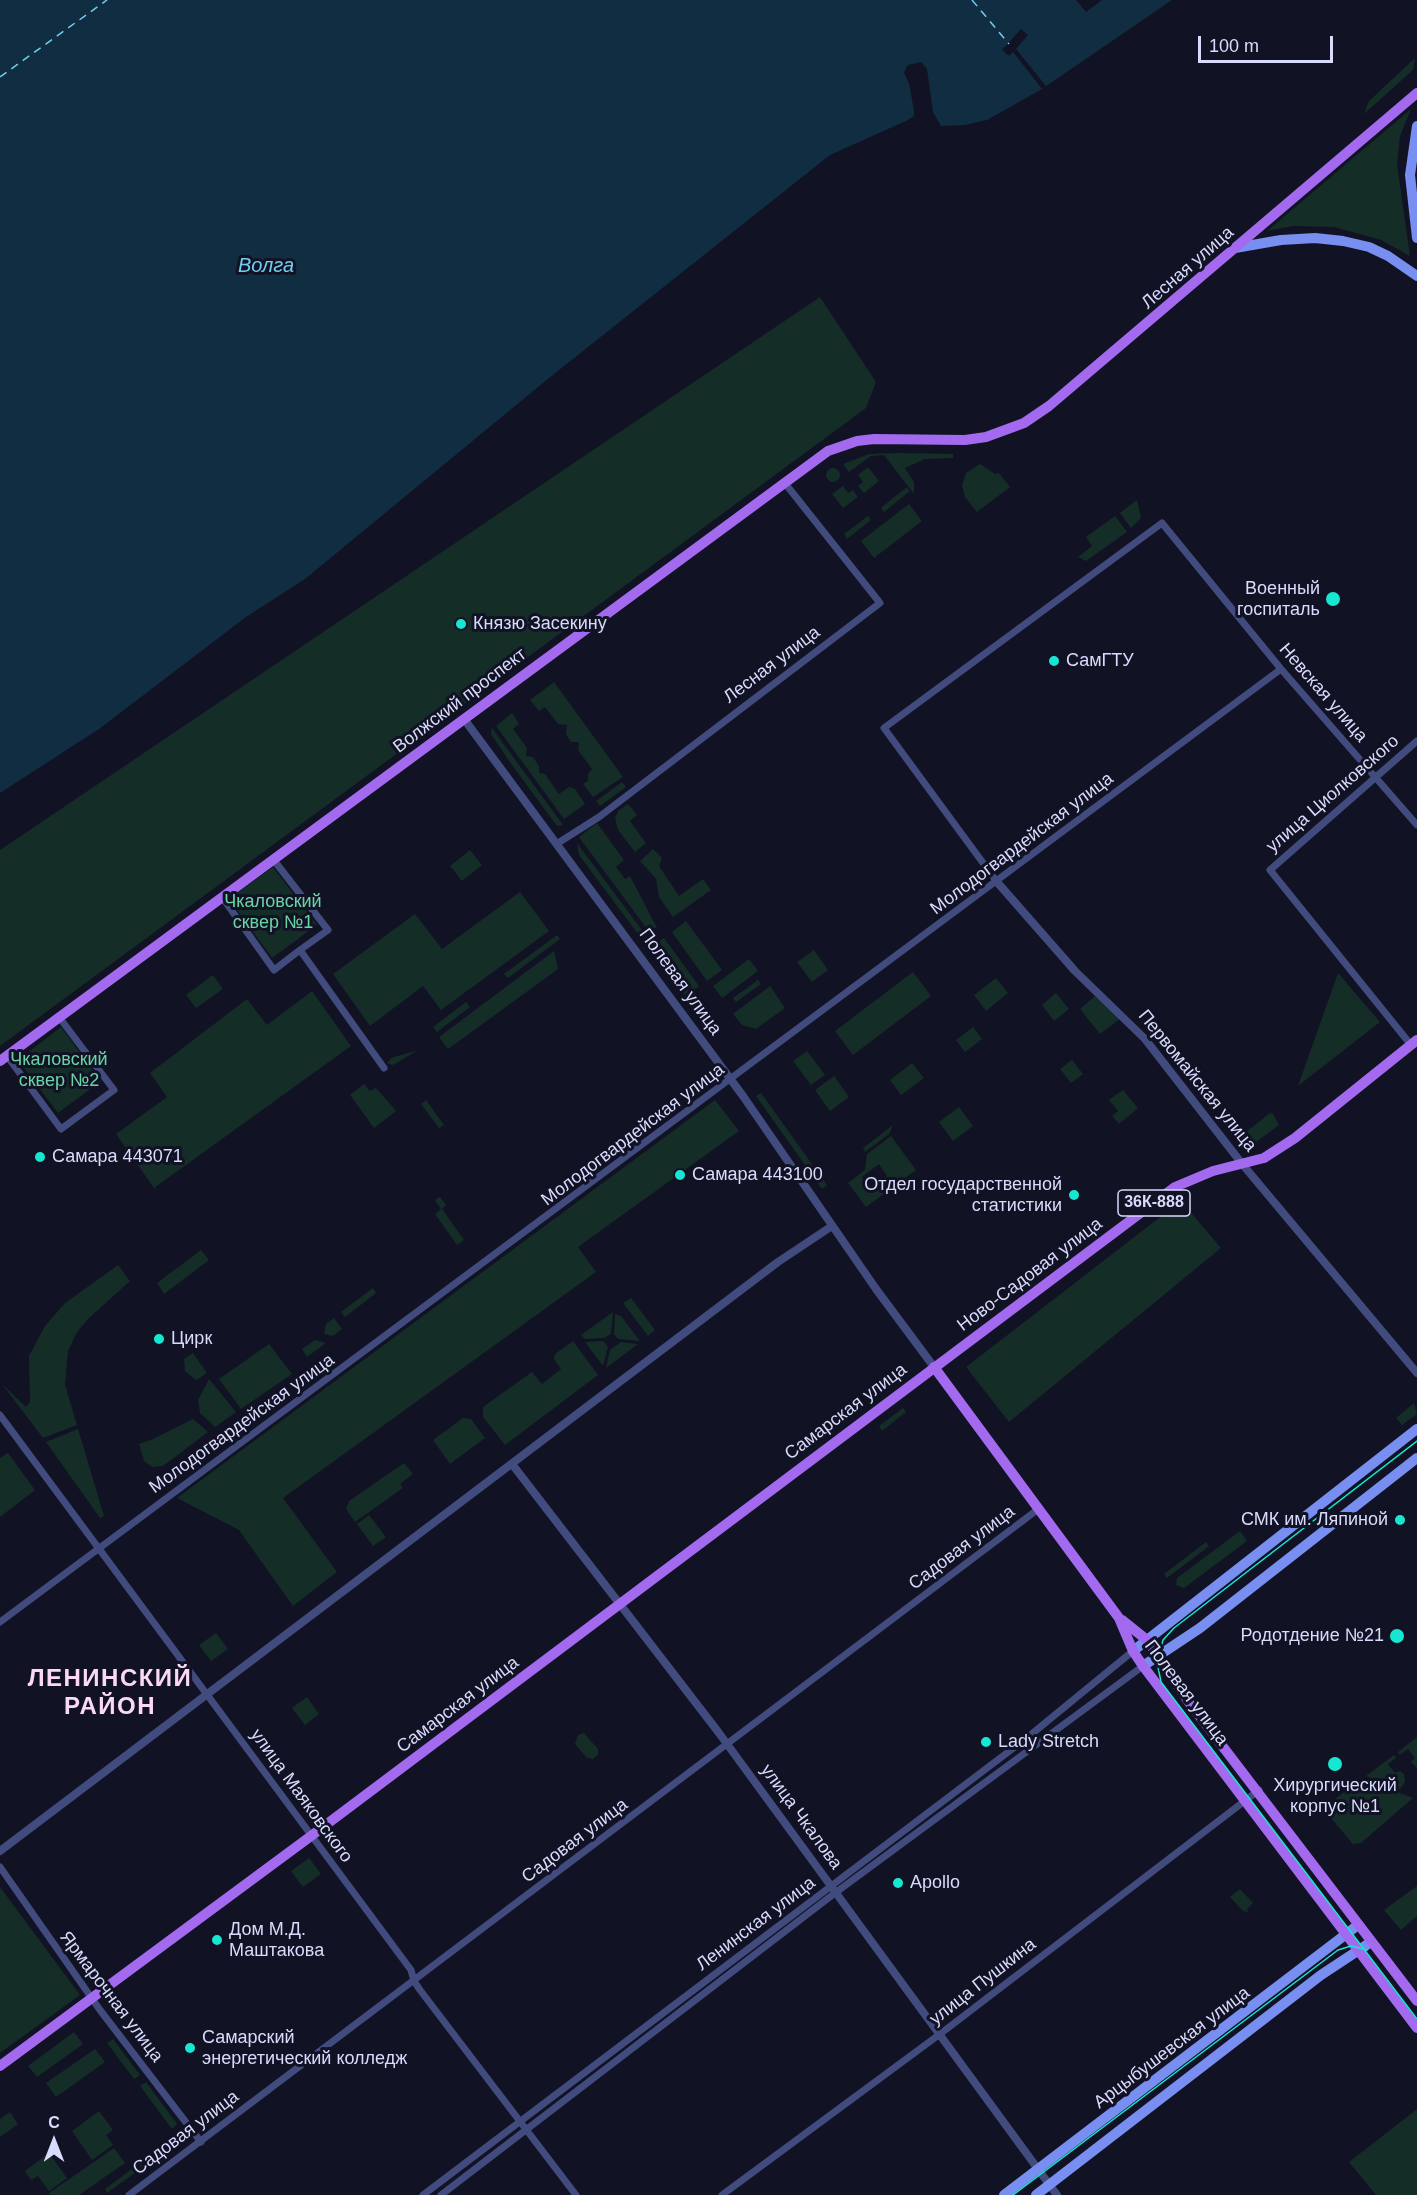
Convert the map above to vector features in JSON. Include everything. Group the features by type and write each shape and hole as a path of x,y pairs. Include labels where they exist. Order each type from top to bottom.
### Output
{"main road":[{"name":"Лесная улица","path":"965,440 986,437 1024,423 1049,406 1417,93"},
{"path":"1417,126 1410,175 1417,238"},
{"path":"1235,248 1281,240 1315,238 1343,241 1378,252 1417,276"},
{"name":"Волжский проспект","path":"3,1058 784,482 828,452 857,441 965,440"},
{"name":"Ново-Садовая улица","path":"934,1367 1175,1187 1214,1171 1264,1158 1295,1138 1414,1042"},
{"path":"934,1367 1037,1510 1119,1618"},
{"name":"Самарская улица","path":"0,2066 621,1604 934,1367"},
{"path":"1132,1651 1417,1429"},
{"path":"1143,1666 1200,1628 1417,1458"},
{"name":"Полевая улица","path":"1119,1618 1146,1640 1188,1701 1259,1790 1417,2001"},
{"name":"Полевая улица","path":"1119,1618 1132,1651 1417,2028"},
{"name":"Арцыбушевская улица","path":"1004,2195 1358,1925"},
{"name":"Арцыбушевская улица","path":"1036,2195 1321,1975 1371,1942"}],"street":[{"name":"Лесная улица","path":"558,843 599,817 880,603 784,482"},
{"name":"Невская улица","path":"884,728 1162,523 1281,669 1417,825"},
{"name":"Молодогвардейская улица","path":"0,1622 1281,669"},
{"name":"Полевая улица","path":"464,719 558,843 731,1080 832,1226 934,1367"},
{"name":"Первомайская улица","path":"884,728 997,882 1075,971 1130,1022 1243,1165 1417,1373"},
{"name":"улица Циолковского","path":"1414,1042 1270,870 1417,741"},
{"path":"222,897 274,970 328,930 273,859"},
{"path":"300,950 384,1068"},
{"path":"3,1058 61,1129 114,1090 59,1017"},
{"path":"0,1851 786,1256 832,1226"},
{"name":"улица Маяковского","path":"0,1415 411,1970 414,1981 576,2195"},
{"name":"улица Чкалова","path":"512,1464 727,1745 1057,2195"},
{"name":"Садовая улица","path":"129,2195 1037,1510"},
{"name":"Ленинская улица","path":"441,2195 1028,1737 1132,1651"},
{"name":"Ленинская улица","path":"423,2195 833,1889 1143,1666"},
{"name":"улица Пушкина","path":"722,2195 940,2034 1259,1790"},
{"name":"Ярмарочная улица","path":"0,1867 92,1999 201,2142"}],"green space":[{"path":"1415,58 1413,70 1364,114 1369,101"},
{"path":"1411,109 1400,136 1397,164 1410,256 1381,240 1334,227 1293,226 1267,231"},
{"path":"820,297 876,382 866,408 0,1046 0,850"},
{"path":"869,454 953,454 953,458 925,459 905,468 914,482 914,494 884,455 871,456 849,472 843,464"},
{"path":"980,464 995,474 999,473 1010,487 977,512 965,497 962,485 966,473"},
{"path":"868,467 879,481 864,493 858,486 863,482 858,475"},
{"path":"833,468 838,470 840,475 838,480 833,482 828,480 826,475 828,470"},
{"path":"843,486 848,493 853,490 858,497 843,508 832,494"},
{"path":"907,487 910,491 884,512 881,508"},
{"path":"1137,500 1141,518 1131,528 1120,513"},
{"path":"909,504 922,521 874,558 861,541"},
{"path":"868,516 871,520 847,539 844,534"},
{"path":"1115,516 1127,532 1086,561 1078,557 1092,546 1086,537"},
{"path":"554,682 623,777 593,797 583,784 588,781 588,774 592,769 578,750 579,742 571,742 566,734 567,725 558,724 545,707 539,711 530,700"},
{"path":"512,713 519,724 513,729 527,748 526,756 533,757 539,766 539,773 545,774 559,794 569,787 575,789 585,804 564,819 496,726"},
{"path":"492,728 563,825 557,826 509,761 491,734"},
{"path":"622,782 626,787 600,806 596,801"},
{"path":"628,804 637,815 630,821 646,843 635,852 618,830 615,818 618,811"},
{"path":"597,823 624,860 616,867 625,879 630,876 657,928 647,929 579,837"},
{"path":"577,843 647,937 641,938 579,855"},
{"path":"653,849 662,858 659,866 679,896 703,879 711,890 673,917 659,897 656,879 640,861"},
{"path":"470,850 482,865 462,881 450,866"},
{"name":"Чкаловский сквер №1","path":"273,867 317,925 272,958 229,899"},
{"path":"520,892 549,931 441,1010 423,986 370,1026 333,974 415,914 442,949"},
{"path":"686,921 722,970 707,981 672,932"},
{"path":"557,935 560,939 508,978 504,974"},
{"path":"664,938 699,986 686,996 651,947"},
{"path":"814,950 828,970 812,982 797,962"},
{"path":"554,951 558,969 448,1049 439,1037"},
{"path":"749,959 758,971 722,998 713,986"},
{"path":"913,972 931,996 853,1055 835,1031"},
{"path":"1338,973 1380,1022 1298,1086"},
{"path":"213,975 223,989 196,1008 186,995"},
{"path":"996,978 1008,993 986,1011 974,995"},
{"path":"758,980 761,984 736,1002 733,998"},
{"path":"770,986 785,1008 756,1029 742,1025 733,1014"},
{"path":"312,991 351,1046 154,1188 116,1134 167,1097 150,1073 247,999 267,1025"},
{"path":"1056,993 1069,1009 1054,1021 1042,1005"},
{"path":"1096,995 1120,1019 1100,1034 1080,1009"},
{"path":"466,1002 470,1007 437,1032 433,1027"},
{"name":"Чкаловский сквер №2","path":"61,1027 101,1081 58,1113 18,1060"},
{"path":"973,1027 982,1039 965,1052 956,1040"},
{"path":"418,1050 393,1065 387,1063 391,1058"},
{"path":"807,1051 825,1075 811,1085 793,1061"},
{"path":"1072,1060 1083,1074 1071,1083 1060,1069"},
{"path":"912,1063 924,1078 901,1095 890,1080"},
{"path":"834,1076 849,1097 830,1111 815,1090"},
{"path":"364,1084 370,1091 376,1088 396,1111 374,1128 350,1095"},
{"path":"1123,1090 1138,1108 1119,1124 1112,1116 1118,1111 1109,1100"},
{"path":"761,1093 827,1185 822,1189 756,1096"},
{"path":"426,1100 444,1125 439,1128 421,1104"},
{"path":"715,1100 739,1131 578,1247 596,1272 283,1498 337,1572 293,1606 239,1530 177,1498"},
{"path":"959,1107 973,1126 953,1141 939,1122"},
{"path":"1270,1113 1279,1125 1256,1142 1237,1139"},
{"path":"893,1125 889,1134 865,1152 863,1148"},
{"path":"891,1136 916,1170 866,1207 848,1183 865,1170 867,1154","holes":["879,1164 887,1176 870,1188 862,1177"]},
{"path":"440,1197 446,1205 442,1209 464,1240 457,1245 435,1214 441,1209 435,1200"},
{"path":"1181,1201 1221,1248 1009,1422 966,1367"},
{"path":"201,1250 209,1260 164,1294 157,1283"},
{"path":"118,1265 130,1281 89,1318 77,1332 68,1351 65,1385 77,1425 43,1438 2,1384 26,1407 30,1402 29,1356 45,1326 65,1303"},
{"path":"373,1288 376,1293 345,1317 341,1312"},
{"path":"631,1298 655,1330 648,1336 623,1303"},
{"path":"613,1312 611,1334 604,1338 585,1339 581,1335"},
{"path":"615,1314 621,1316 640,1341 618,1339 614,1334"},
{"path":"334,1318 342,1329 333,1336 324,1334 326,1324"},
{"path":"315,1340 326,1343 307,1357 302,1349"},
{"path":"573,1341 598,1375 505,1445 483,1417 483,1407 532,1372 542,1384 561,1369 554,1359 555,1354"},
{"path":"603,1341 608,1347 603,1366 585,1342"},
{"path":"621,1342 638,1344 606,1368 610,1350"},
{"path":"269,1344 292,1374 241,1409 219,1379"},
{"path":"193,1353 207,1373 196,1380 185,1371 184,1359"},
{"path":"209,1379 236,1412 215,1427 200,1413 198,1400"},
{"path":"1414,1403 1417,1414 1402,1425 1396,1418"},
{"path":"903,1408 906,1412 882,1431 879,1426"},
{"path":"463,1418 471,1419 485,1438 450,1464 433,1440"},
{"path":"193,1419 208,1432 163,1466 152,1467 144,1461 139,1444"},
{"path":"78,1429 104,1516 100,1518 46,1442"},
{"path":"8,1453 35,1490 0,1517 0,1458"},
{"path":"404,1463 413,1474 400,1484 403,1488 355,1522 346,1509 349,1501"},
{"path":"369,1515 386,1537 373,1546 357,1524"},
{"path":"1240,1531 1247,1541 1184,1588 1176,1585 1177,1578"},
{"path":"1206,1542 1209,1546 1167,1578 1164,1574"},
{"path":"216,1633 228,1649 211,1661 199,1645"},
{"path":"307,1697 319,1714 305,1725 292,1708"},
{"path":"584,1733 598,1749 598,1755 593,1759 587,1758 575,1744 578,1735"},
{"path":"1417,1737 1417,1768 1411,1762 1415,1758 1408,1749 1400,1755 1398,1752"},
{"path":"1394,1755 1396,1758 1388,1764 1395,1773 1400,1771 1404,1774 1405,1782 1400,1789 1366,1776"},
{"path":"1362,1779 1413,1798 1361,1843 1353,1844 1330,1817 1337,1811 1336,1798"},
{"path":"309,1858 321,1874 303,1887 291,1871"},
{"path":"1417,1886 1417,1916 1401,1930 1384,1910"},
{"path":"0,1887 80,1995 0,2053"},
{"path":"1240,1889 1253,1903 1247,1909 1248,1912 1243,1911 1230,1897"},
{"path":"74,2032 83,2044 37,2077 28,2066"},
{"path":"113,2039 140,2075 134,2079 107,2043"},
{"path":"95,2049 105,2062 56,2097 46,2083"},
{"path":"146,2082 177,2124 172,2129 140,2086"},
{"path":"1417,2109 1417,2195 1376,2195 1349,2162"},
{"path":"99,2111 113,2130 106,2135 113,2145 92,2160 72,2131"},
{"path":"10,2112 18,2124 0,2137 0,2119"},
{"path":"164,2145 168,2149 142,2168 139,2164"},
{"path":"114,2148 125,2163 79,2195 51,2195 49,2193"},
{"path":"49,2153 67,2178 49,2191 38,2176 31,2180 25,2171"},
{"path":"132,2169 135,2173 107,2193 105,2189"}],"water":[{"name":"Волга","path":"0,0 1172,0 1042,89 987,120 965,125 941,126 933,112 927,69 921,62 908,65 904,72 909,84 914,116 830,155 549,378 305,579 246,617 99,729 0,793"}],"pier":[{"path":"1076,0 1102,0 1086,12"},
{"path":"1021,29 1028,35 1016,49 1046,86 1042,89 1013,52 1009,56 1002,50"}],"ferry route":[{"path":"0,77 107,0"},
{"path":"972,0 1009,44"}],"tram line":[{"path":"1417,1441 1174,1628 1163,1640 1157,1662 1161,1682 1417,2019"},
{"path":"1013,2195 1338,1950 1351,1946 1367,1950"}],"place":[{"name":"Военный госпиталь","path":"1333,599"},
{"name":"Князю Засекину","path":"461,624"},
{"name":"СамГТУ","path":"1054,661"},
{"name":"Самара 443071","path":"40,1157"},
{"name":"Самара 443100","path":"680,1175"},
{"name":"Отдел государственной статистики","path":"1074,1195"},
{"name":"Цирк","path":"159,1339"},
{"name":"СМК им. Ляпиной","path":"1400,1520"},
{"name":"Родотдение №21","path":"1397,1636"},
{"name":"Lady Stretch","path":"986,1742"},
{"name":"Хирургический корпус №1","path":"1335,1764"},
{"name":"Apollo","path":"898,1883"},
{"name":"Дом М.Д. Маштакова","path":"217,1940"},
{"name":"Самарский энергетический колледж","path":"190,2048"}],"district":[{"name":"ЛЕНИНСКИЙ РАЙОН","path":"110,1693"}]}
